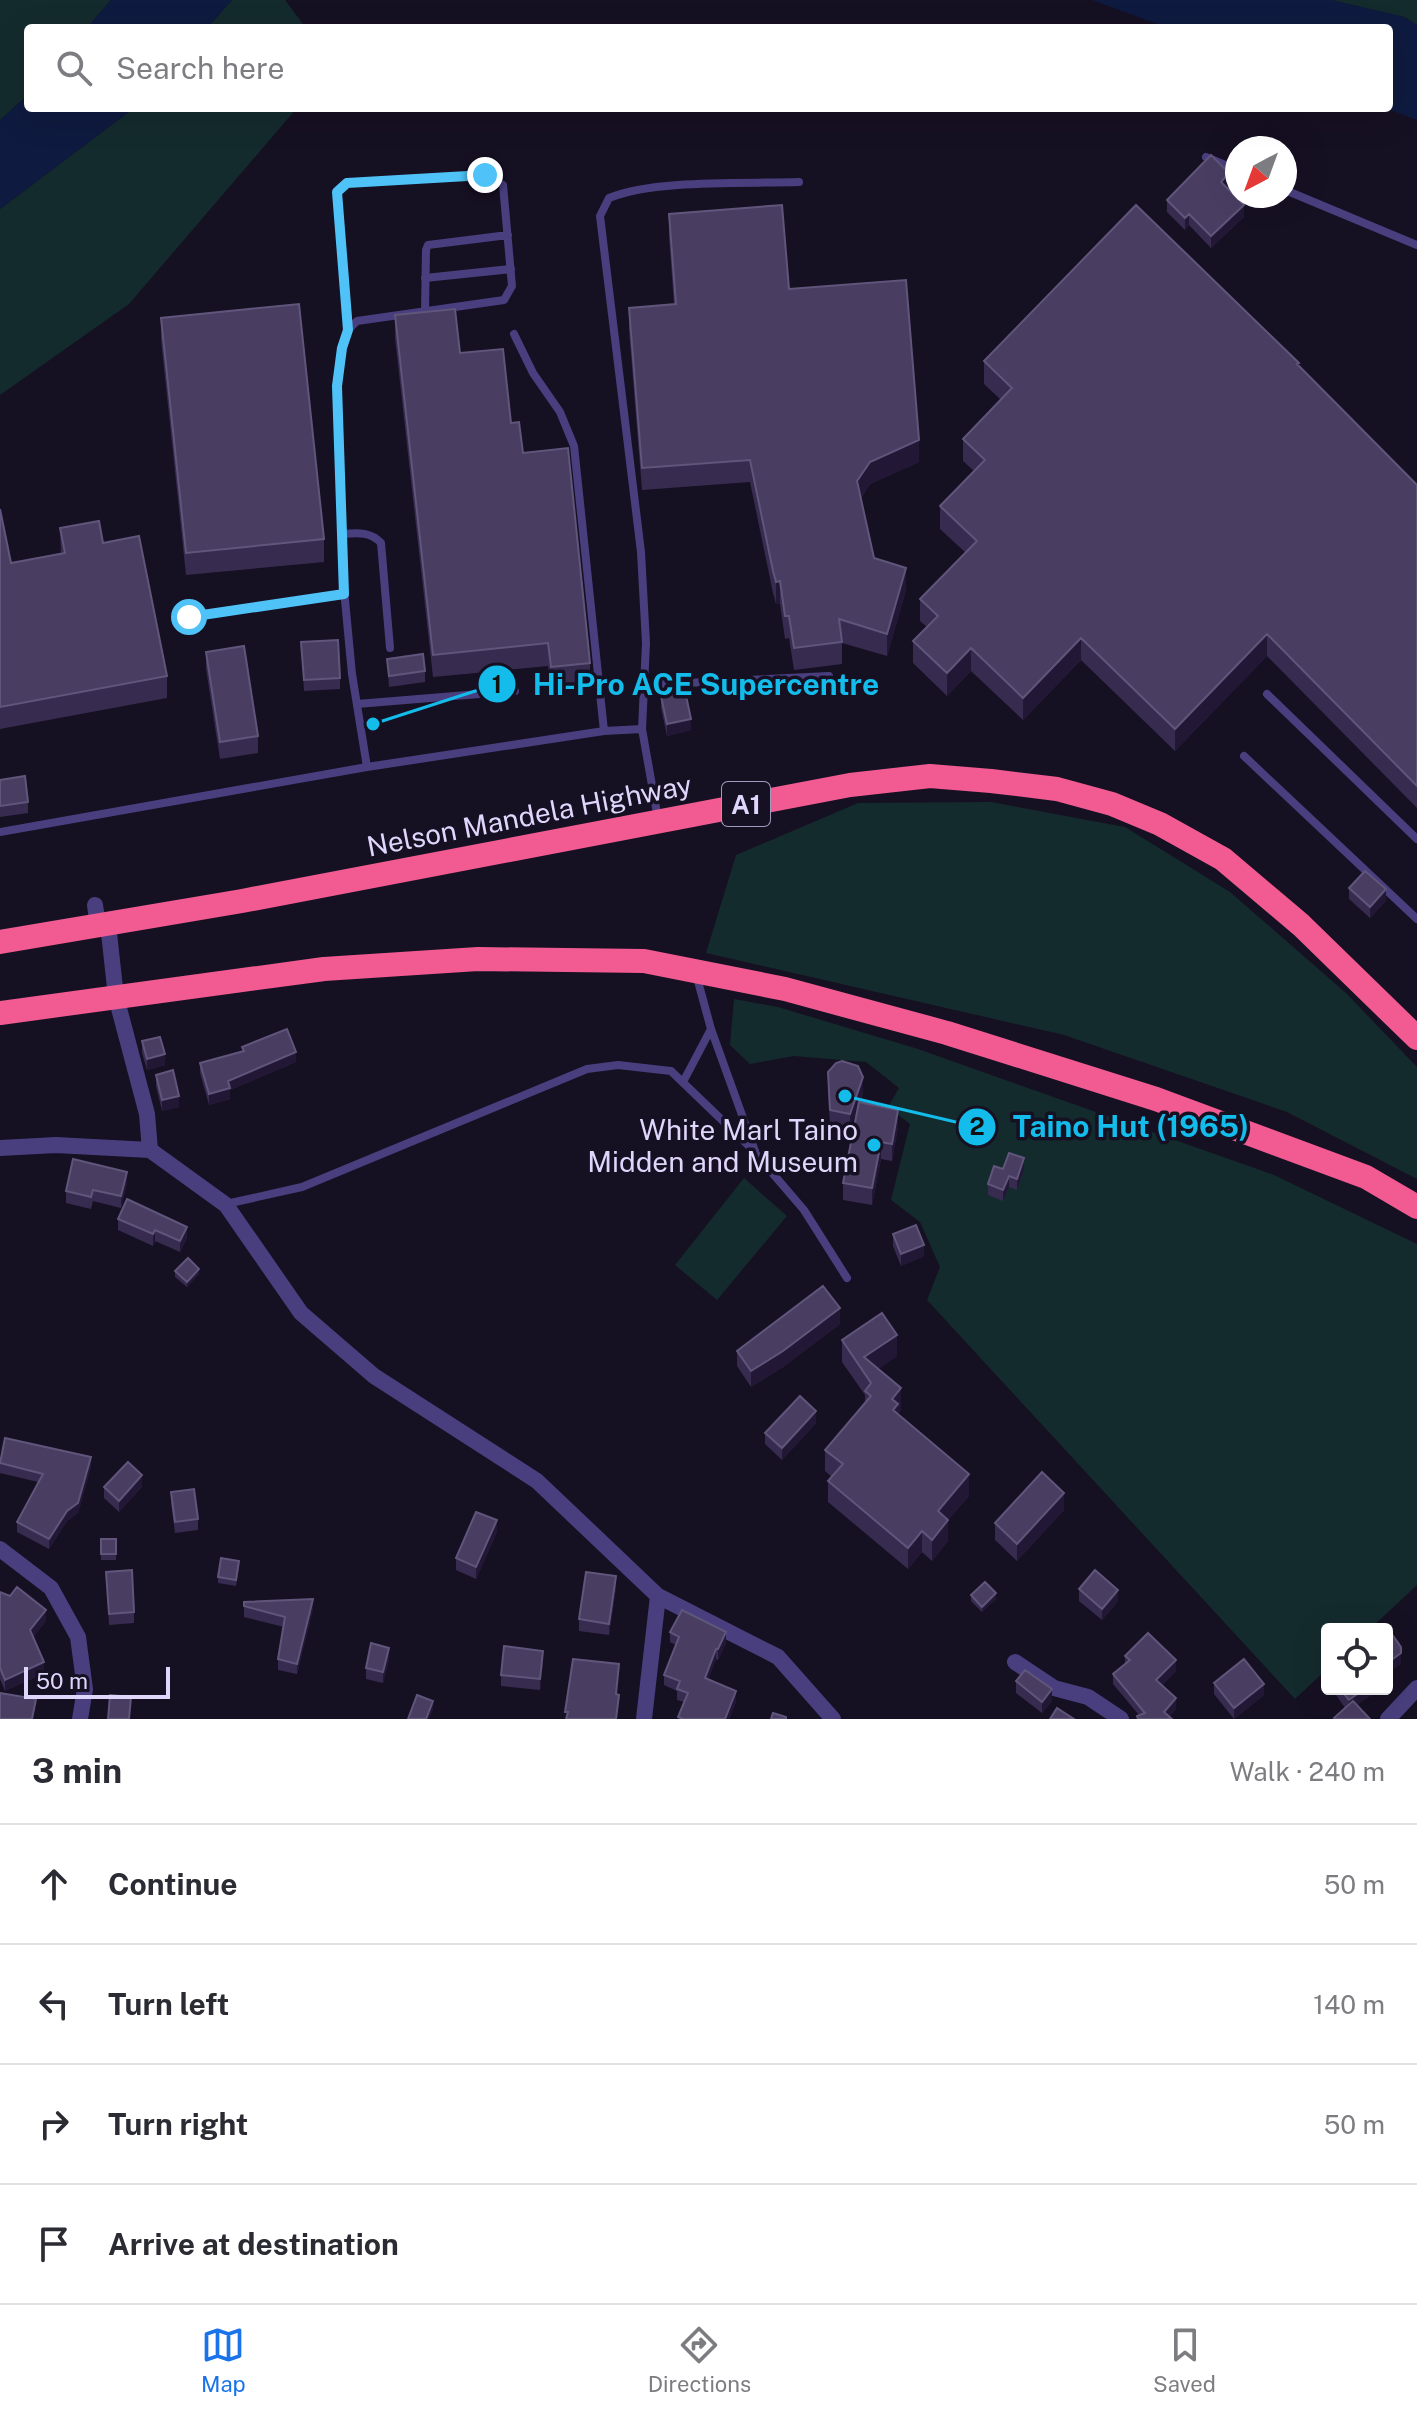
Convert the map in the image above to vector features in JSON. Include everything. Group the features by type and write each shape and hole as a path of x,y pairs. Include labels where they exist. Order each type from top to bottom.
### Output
{"highway":[{"name":"Nelson Mandela Highway","path":"0,942 101,918 850,785 930,776 1057,789 1112,804 1160,824 1223,859 1301,925 1417,1038"},
{"path":"0,1013 125,991 324,969 478,959 644,961 785,989 947,1033 1156,1099 1366,1177 1417,1207"}],"street":[{"path":"101,918 125,991 147,1114 150,1150"},
{"path":"0,1148 56,1145 150,1150 226,1205 301,1313 374,1376 537,1481 658,1596 778,1657 833,1719"},
{"path":"0,1549 51,1588 78,1637 85,1689 80,1719"},
{"path":"644,1719 658,1596"},
{"path":"1015,1662 1054,1688 1088,1697 1121,1719"},
{"path":"1388,1719 1417,1688"}],"lane":[{"path":"1206,157 1225,165"},
{"path":"348,330 357,321 504,300 512,286 503,185 485,175 344,184 337,192 348,330 342,348 337,386 344,594 367,767"},
{"path":"658,820 642,729 646,643 641,552 600,216 609,198 623,193 668,187 799,182"},
{"path":"1297,195 1417,245"},
{"path":"425,311 428,245 508,235"},
{"path":"425,278 511,269"},
{"path":"514,334 533,373 560,412 574,446 604,731"},
{"path":"341,534 364,533 375,536 381,543 390,648"},
{"path":"189,617 344,594"},
{"path":"644,685 829,676"},
{"path":"357,704 515,691"},
{"path":"1267,694 1417,839"},
{"path":"0,832 367,767 604,731 642,729"},
{"path":"1244,756 1417,919"},
{"path":"694,970 711,1029 757,1156"},
{"path":"683,1082 711,1029"},
{"path":"226,1205 302,1187 587,1069 618,1065 652,1067 671,1071 757,1156 804,1210 847,1278"}],"green space":[{"path":"0,0 111,0 90,24 24,24 24,99 0,120"},
{"path":"232,0 285,0 303,24 211,24"},
{"path":"1331,0 1417,0 1417,25 1404,17"},
{"path":"129,112 294,112 129,304 0,395 0,209"},
{"path":"991,802 1125,827 1230,892 1346,993 1417,1067 1417,1179 1287,1112 1064,1035 706,953 736,855 858,803"},
{"path":"734,999 778,1007 918,1049 1274,1175 1417,1244 1417,1585 1376,1623 1321,1623 1321,1675 1295,1699 927,1300 940,1267 920,1222 891,1200 910,1124 888,1107 899,1088 866,1062 794,1056 750,1064 730,1045"},
{"path":"744,1178 787,1216 717,1300 675,1265"}],"water":[{"path":"111,0 232,0 211,24 90,24"},
{"path":"1092,0 1331,0 1404,17 1417,25 1417,120 1393,111 1393,24 1157,24"},
{"path":"24,99 24,112 129,112 0,209 0,120"}],"building":[{"path":"1211,155 1225,169 1225,178 1221,182 1225,186 1225,208 1241,208 1211,236 1189,214 1185,218 1167,200"},
{"path":"782,205 789,289 906,280 919,440 870,462 857,481 874,558 906,568 887,634 839,619 842,642 794,648 780,581 776,582 773,571 750,460 642,468 629,308 676,304 669,214"},
{"path":"1136,205 1299,363 1417,485 1417,786 1267,634 1175,729 1081,638 1023,698 971,648 947,673 913,641 938,616 920,599 977,541 940,506 985,460 963,439 1012,388 984,361"},
{"path":"299,304 324,539 186,553 161,318"},
{"path":"455,309 460,353 503,349 511,423 519,422 523,453 568,448 590,663 551,667 548,643 433,655 395,315"},
{"path":"0,509 11,563 65,553 60,528 99,521 103,543 139,536 167,676 0,707"},
{"path":"338,640 340,678 304,680 301,642"},
{"path":"244,646 258,736 220,742 206,652"},
{"path":"423,654 425,671 389,676 387,659"},
{"path":"685,691 691,719 667,724 661,696"},
{"path":"25,776 28,802 0,806 0,780"},
{"path":"1365,871 1386,889 1370,907 1349,888"},
{"path":"287,1029 296,1052 228,1081 230,1088 209,1094 200,1063 244,1051 242,1047"},
{"path":"160,1037 165,1054 147,1059 142,1041"},
{"path":"842,1061 858,1066 863,1077 850,1114 830,1110 828,1072"},
{"path":"173,1070 179,1096 162,1100 156,1075"},
{"name":"White Marl Taino Midden and Museum","path":"859,1102 898,1110 892,1144 881,1142 872,1188 843,1183"},
{"path":"1009,1153 1024,1158 1017,1179 1009,1176 1003,1190 988,1184 994,1166 1003,1169"},
{"path":"73,1159 127,1172 121,1196 93,1190 91,1197 66,1191"},
{"path":"127,1199 187,1227 180,1241 155,1230 153,1234 118,1219"},
{"path":"916,1225 924,1245 901,1254 893,1234"},
{"path":"188,1258 199,1269 187,1282 175,1271"},
{"path":"823,1286 840,1308 751,1371 737,1351"},
{"path":"882,1313 897,1335 864,1357 901,1388 892,1399 898,1404 893,1410 969,1474 938,1511 948,1520 932,1540 922,1531 908,1548 828,1481 843,1464 825,1450 871,1396 865,1391 871,1383 842,1340"},
{"path":"800,1396 816,1411 782,1448 765,1433"},
{"path":"5,1438 91,1457 78,1503 67,1511 49,1539 17,1522 43,1474 0,1463"},
{"path":"128,1462 142,1475 119,1501 104,1487"},
{"path":"1042,1472 1064,1493 1017,1544 995,1523"},
{"path":"194,1489 198,1519 175,1522 171,1492"},
{"path":"476,1512 497,1520 476,1567 456,1558"},
{"path":"101,1539 116,1539 116,1554 101,1554"},
{"path":"221,1558 239,1561 236,1580 218,1577"},
{"path":"132,1570 134,1612 109,1614 106,1572"},
{"path":"1095,1570 1118,1590 1102,1609 1079,1589"},
{"path":"586,1572 616,1576 609,1624 579,1619"},
{"path":"985,1582 996,1593 982,1607 971,1595"},
{"path":"17,1587 46,1610 30,1630 44,1662 5,1680 0,1668 0,1592 10,1596"},
{"path":"313,1599 297,1664 278,1659 285,1617 244,1606 244,1602"},
{"path":"682,1610 726,1632 705,1678 736,1691 725,1719 678,1717 688,1693 677,1689 680,1681 664,1675 679,1637 670,1632"},
{"path":"1148,1633 1176,1660 1156,1680 1176,1698 1164,1712 1172,1719 1138,1719 1137,1716 1145,1713 1113,1674 1130,1660 1125,1656"},
{"path":"1393,1636 1401,1647 1401,1653 1393,1659"},
{"path":"371,1643 389,1648 383,1672 366,1668"},
{"path":"504,1646 543,1651 540,1679 501,1675"},
{"path":"573,1659 619,1664 616,1719 566,1719"},
{"path":"1244,1659 1264,1684 1234,1708 1214,1683"},
{"path":"1025,1670 1052,1689 1042,1702 1016,1681"},
{"path":"0,1693 36,1699 32,1719 0,1719"},
{"path":"110,1695 131,1697 129,1719 108,1719"},
{"path":"417,1695 433,1701 426,1719 408,1719"},
{"path":"1353,1701 1370,1719 1334,1718"},
{"path":"1057,1708 1074,1719 1050,1719"},
{"path":"773,1713 786,1717 786,1719 771,1719"}],"place":[{"name":"Hi-Pro ACE Supercentre","path":"373,724"},
{"name":"Taino Hut (1965)","path":"845,1096"},
{"name":"White Marl Taino Midden and Museum","path":"874,1145"}],"route":[{"path":"189,617 344,594 337,386 342,348 348,330 338,189 347,183 485,175"}]}
